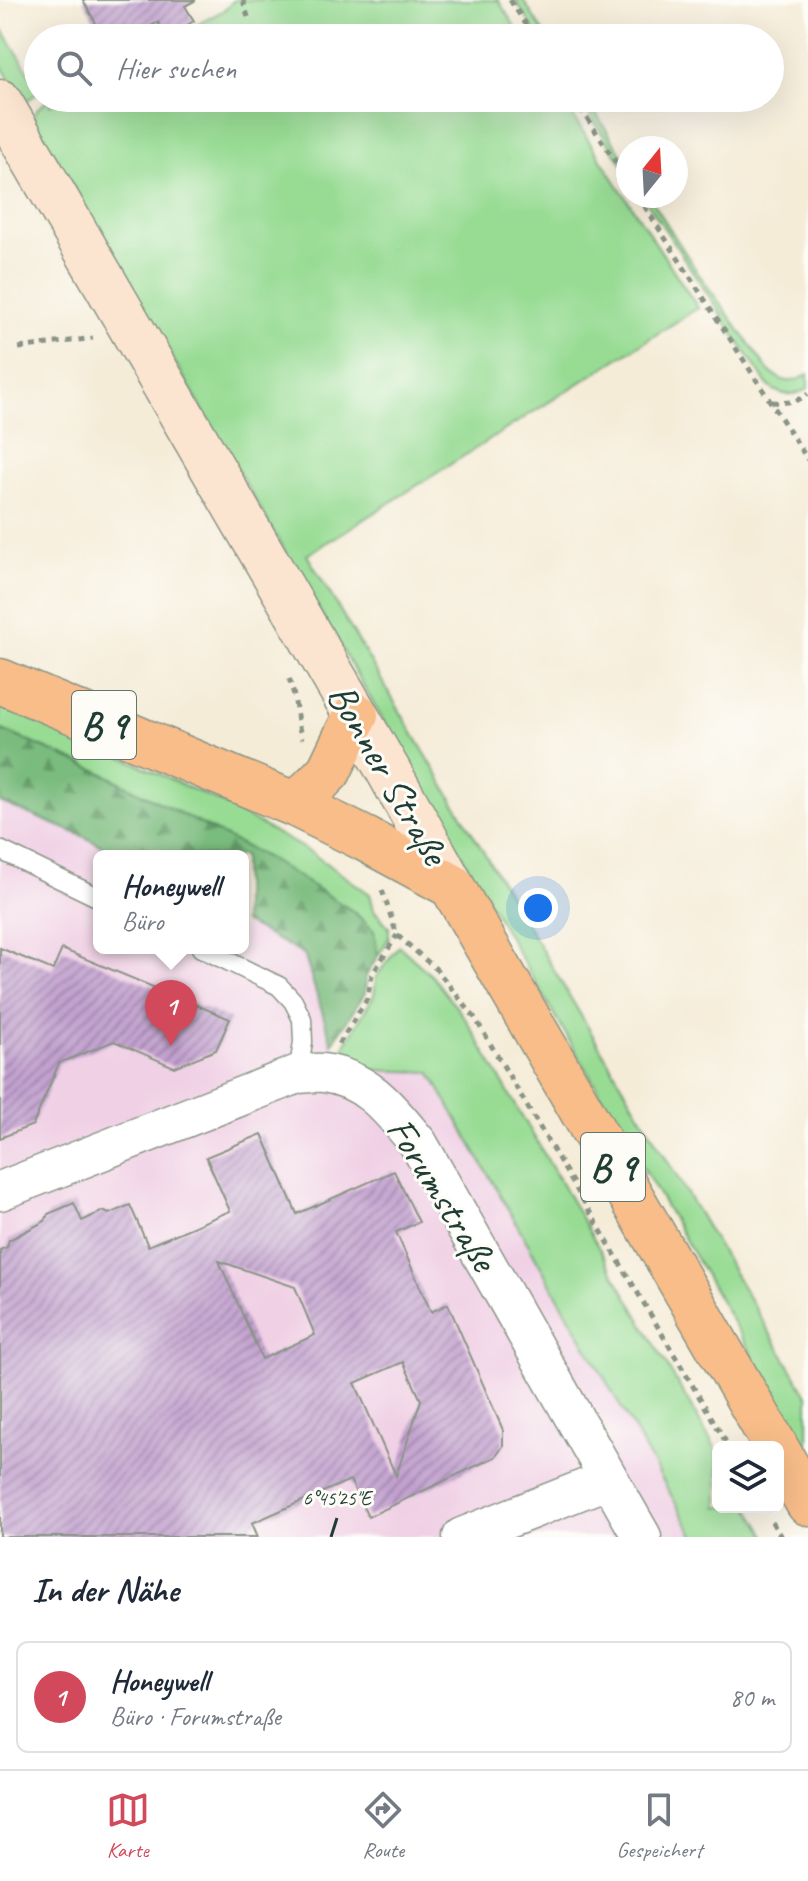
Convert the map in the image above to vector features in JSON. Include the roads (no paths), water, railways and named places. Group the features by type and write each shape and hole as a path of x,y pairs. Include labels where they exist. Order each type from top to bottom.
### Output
{"main road":[{"name":"Bonner Straße","path":"0,102 772,1441"},
{"name":"B 9","path":"0,681 296,805 452,886"},
{"path":"296,805 329,771 356,715"},
{"name":"Bonner Straße","path":"784,1461 808,1503"}],"street":[{"path":"0,1191 310,1073"},
{"name":"Forumstraße","path":"310,1073 351,1080 382,1100 418,1143 642,1537"},
{"path":"462,1537 609,1479"}],"lane":[{"path":"0,850 93,895"},
{"path":"213,954 279,986 293,1001 302,1019 310,1073"}],"place":[{"name":"Honeywell","path":"171,1046"}]}
